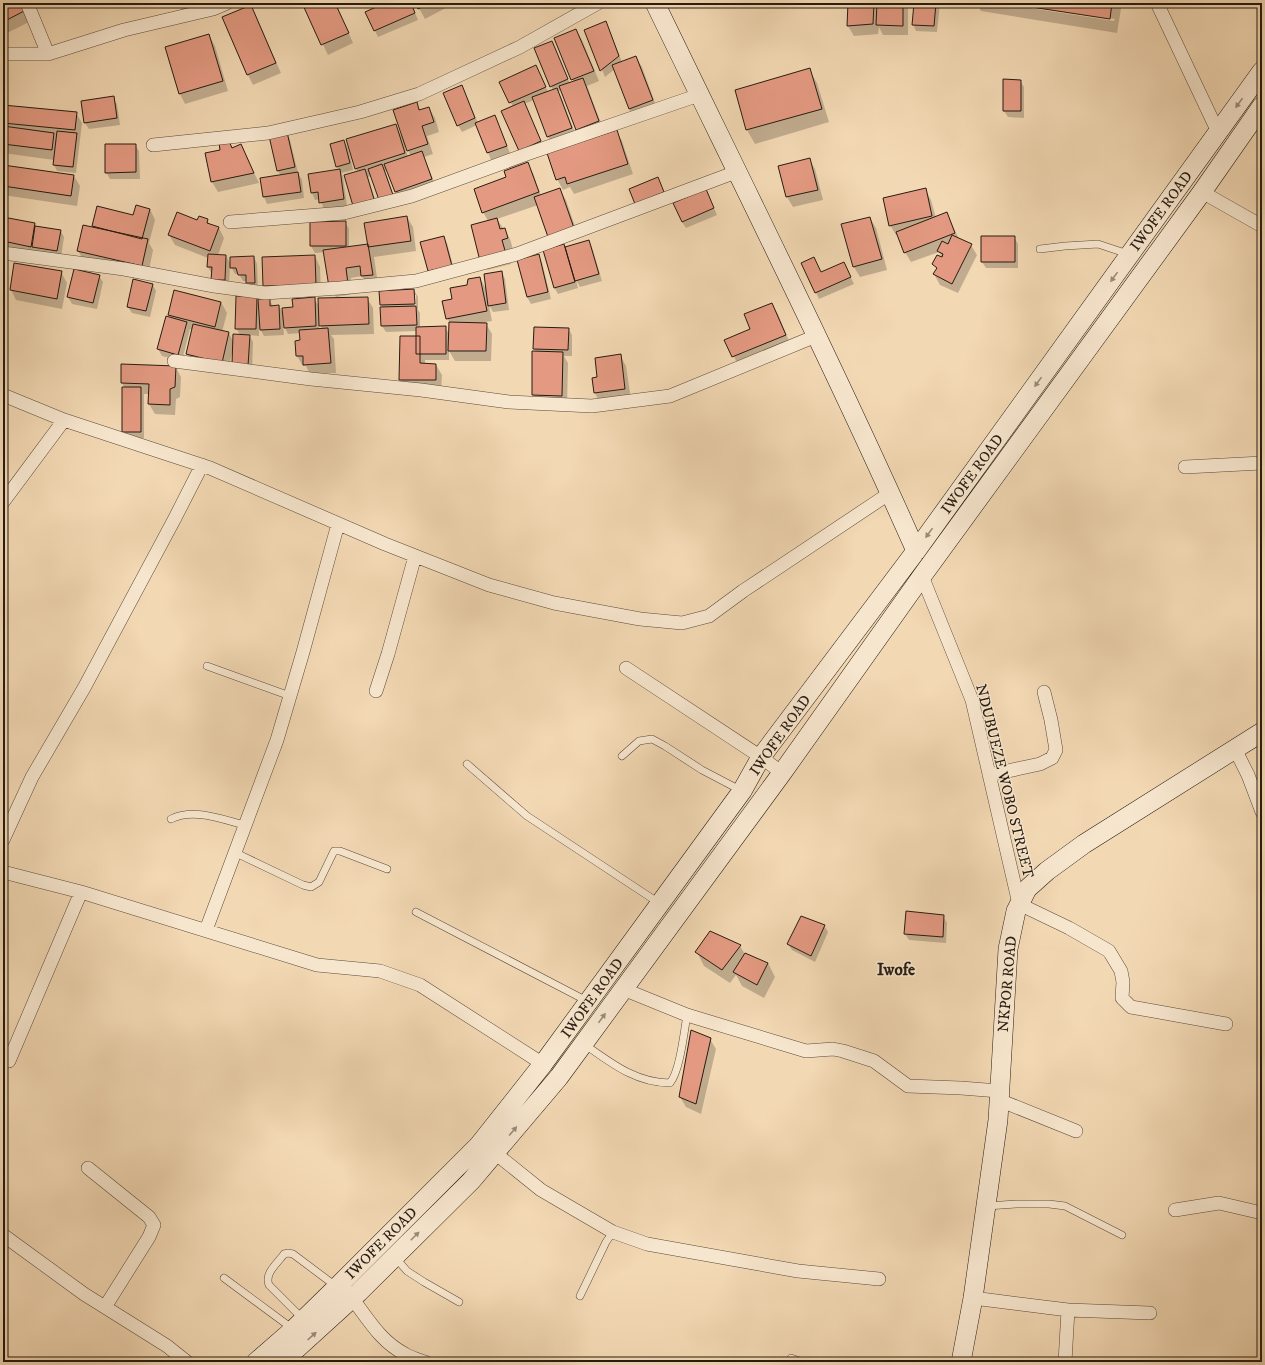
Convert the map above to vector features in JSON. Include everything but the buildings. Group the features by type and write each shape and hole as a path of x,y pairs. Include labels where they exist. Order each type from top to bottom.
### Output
{"street":[{"path":"27,3 48,54"},
{"path":"3,54 48,54 124,30 213,9 227,3"},
{"path":"153,145 268,132 360,112 419,94 520,47 598,3"},
{"path":"654,3 816,336 916,551"},
{"path":"1157,3 1218,132"},
{"name":"IWOFE ROAD","path":"256,1362 337,1288 478,1145 543,1064 742,791 761,756 916,551 1262,71"},
{"path":"230,222 344,213 412,196 527,154 699,95"},
{"name":"IWOFE ROAD","path":"282,1362 395,1257 471,1181 560,1077 782,773 922,576 1202,192 1262,106"},
{"path":"3,254 124,269 214,286 265,293 416,281 517,254 736,172"},
{"path":"1202,192 1262,226"},
{"path":"174,361 311,379 421,390 510,402 592,406 670,396 816,336"},
{"path":"3,395 64,420 202,465 338,524 489,585 554,604 640,619 682,623 709,616 743,591 890,493"},
{"path":"3,502 64,420"},
{"path":"1185,467 1262,463"},
{"path":"3,840 32,777 84,688 202,465"},
{"path":"206,930 277,740 338,524"},
{"path":"376,691 388,654 415,556"},
{"name":"NDUBUEZE WOBO STREET","path":"922,576 972,700 1019,904"},
{"path":"626,668 761,756 782,773"},
{"path":"989,774 1040,764 1052,758 1056,750 1052,720 1044,692"},
{"name":"NKPOR ROAD","path":"961,1362 972,1298 998,1120 1008,949 1016,911 1019,904 1028,889 1053,866 1084,844 1262,732"},
{"path":"1235,749 1248,775 1262,812"},
{"path":"3,872 81,892 317,965 380,971 420,985 543,1064"},
{"path":"9,1061 81,892"},
{"path":"1019,904 1069,928 1109,950 1121,971 1123,982 1122,998 1131,1007 1226,1024"},
{"path":"623,989 687,1015 806,1051 833,1049 843,1050 874,1061 908,1086 961,1088 999,1096 1076,1131"},
{"path":"495,1153 541,1190 614,1232 647,1244 790,1270 879,1279"},
{"path":"88,1168 149,1217 154,1225 149,1237 105,1308"},
{"path":"1175,1210 1219,1203 1262,1213"},
{"path":"3,1235 84,1294 167,1346 187,1362"},
{"path":"352,1298 377,1332 389,1344 405,1354 425,1362"},
{"path":"972,1298 1068,1310 1150,1313"},
{"path":"1065,1362 1068,1310"}],"lane":[{"path":"1040,249 1098,244 1130,255"},
{"path":"207,666 290,696"},
{"path":"622,756 639,742 652,740 666,746 702,770 742,791"},
{"path":"467,764 527,816 660,904"},
{"path":"171,819 180,815 194,814 244,825"},
{"path":"234,852 303,885 311,887 319,882 334,851 340,851 387,869"},
{"path":"416,912 589,1002"},
{"path":"584,1044 627,1073 649,1081 670,1083 674,1078 678,1066 687,1015"},
{"path":"986,1206 1016,1204 1049,1204 1065,1206 1122,1235"},
{"path":"580,1296 606,1242 614,1232"},
{"path":"299,1324 267,1280 268,1275 284,1254 293,1254 337,1288"},
{"path":"395,1257 407,1271 459,1302"},
{"path":"224,1278 299,1324"},
{"path":"790,1358 802,1362"}],"district":[{"name":"Iwofe","path":"896,969"}]}
